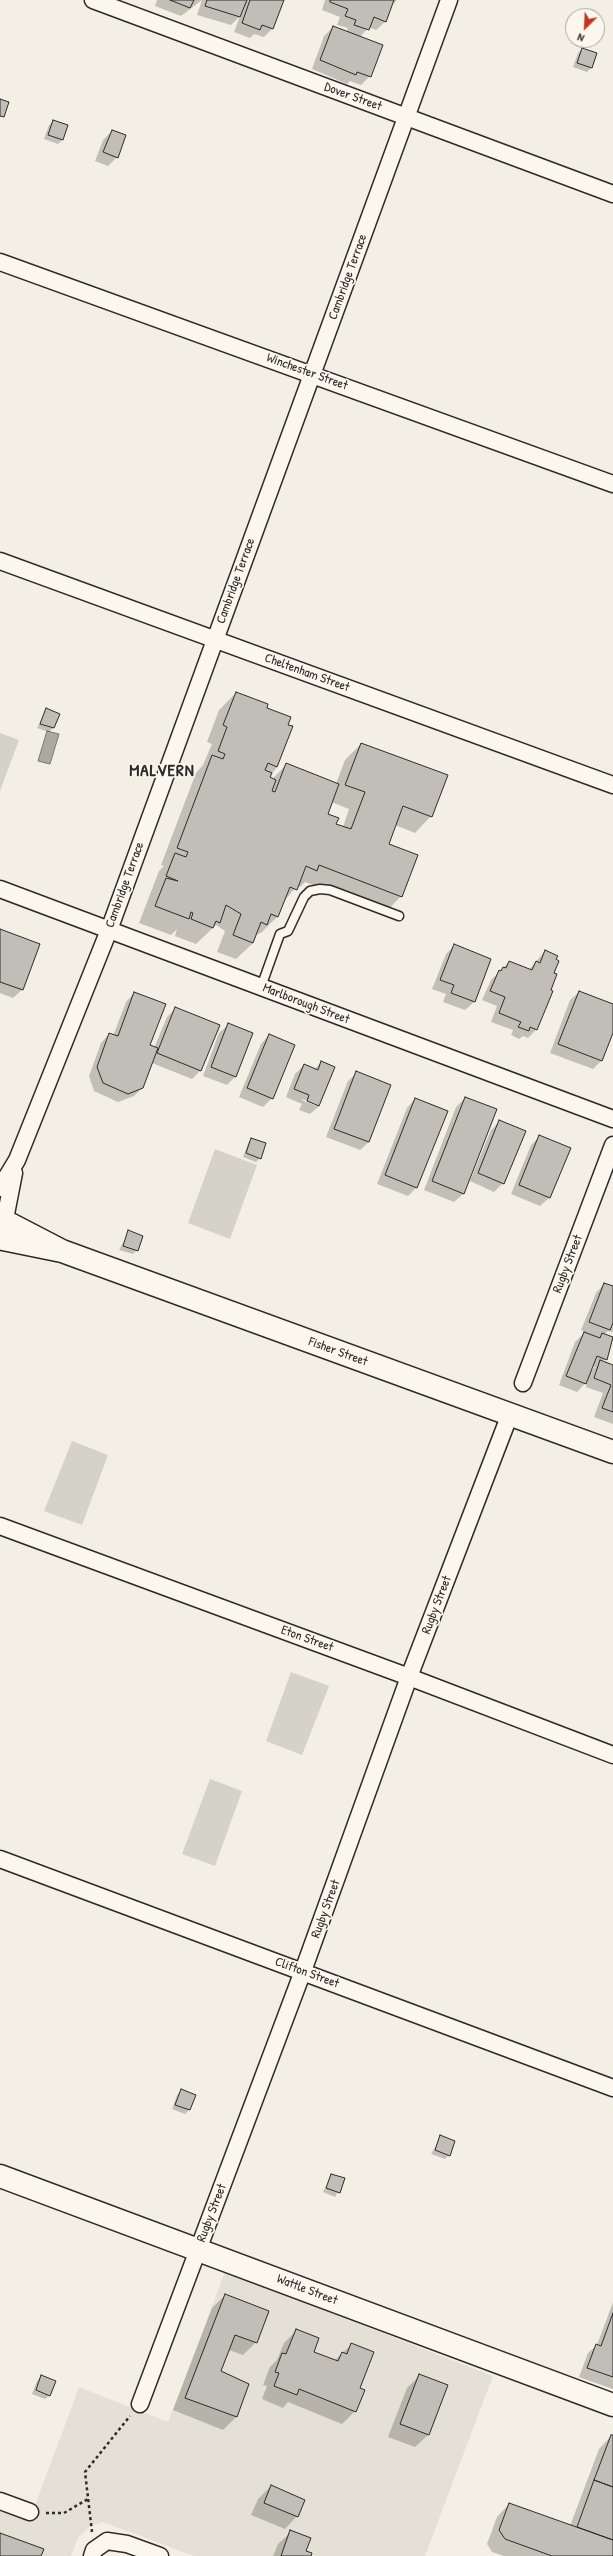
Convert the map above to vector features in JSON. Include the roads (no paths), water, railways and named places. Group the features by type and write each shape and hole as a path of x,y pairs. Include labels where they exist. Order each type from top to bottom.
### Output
{"street":[{"name":"Dover Street","path":"93,0 613,194"},
{"name":"Cambridge Terrace","path":"0,1188 17,1160 109,930 449,0"},
{"name":"Winchester Street","path":"0,262 613,484"},
{"name":"Cheltenham Street","path":"0,561 613,785"},
{"name":"Marlborough Street","path":"0,889 613,1119"},
{"name":"Rugby Street","path":"523,1383 613,1145"},
{"name":"Cambridge Terrace","path":"4,1225 17,1160"},
{"name":"Fisher Street","path":"4,1225 62,1251 613,1452"},
{"name":"Rugby Street","path":"140,2404 303,1971 409,1677 510,1414"},
{"name":"Eton Street","path":"0,1526 409,1677 613,1755"},
{"name":"Clifton Street","path":"0,1859 613,2088"},
{"name":"Wattle Street","path":"0,2176 198,2248 613,2405"},
{"path":"0,2501 30,2512"},
{"path":"93,2553 107,2542 127,2544 160,2556"}],"lane":[{"path":"261,987 280,934 288,931 304,897 310,891 320,889 330,890 399,916"}],"district":[{"name":"MALVERN","path":"162,771"}]}
